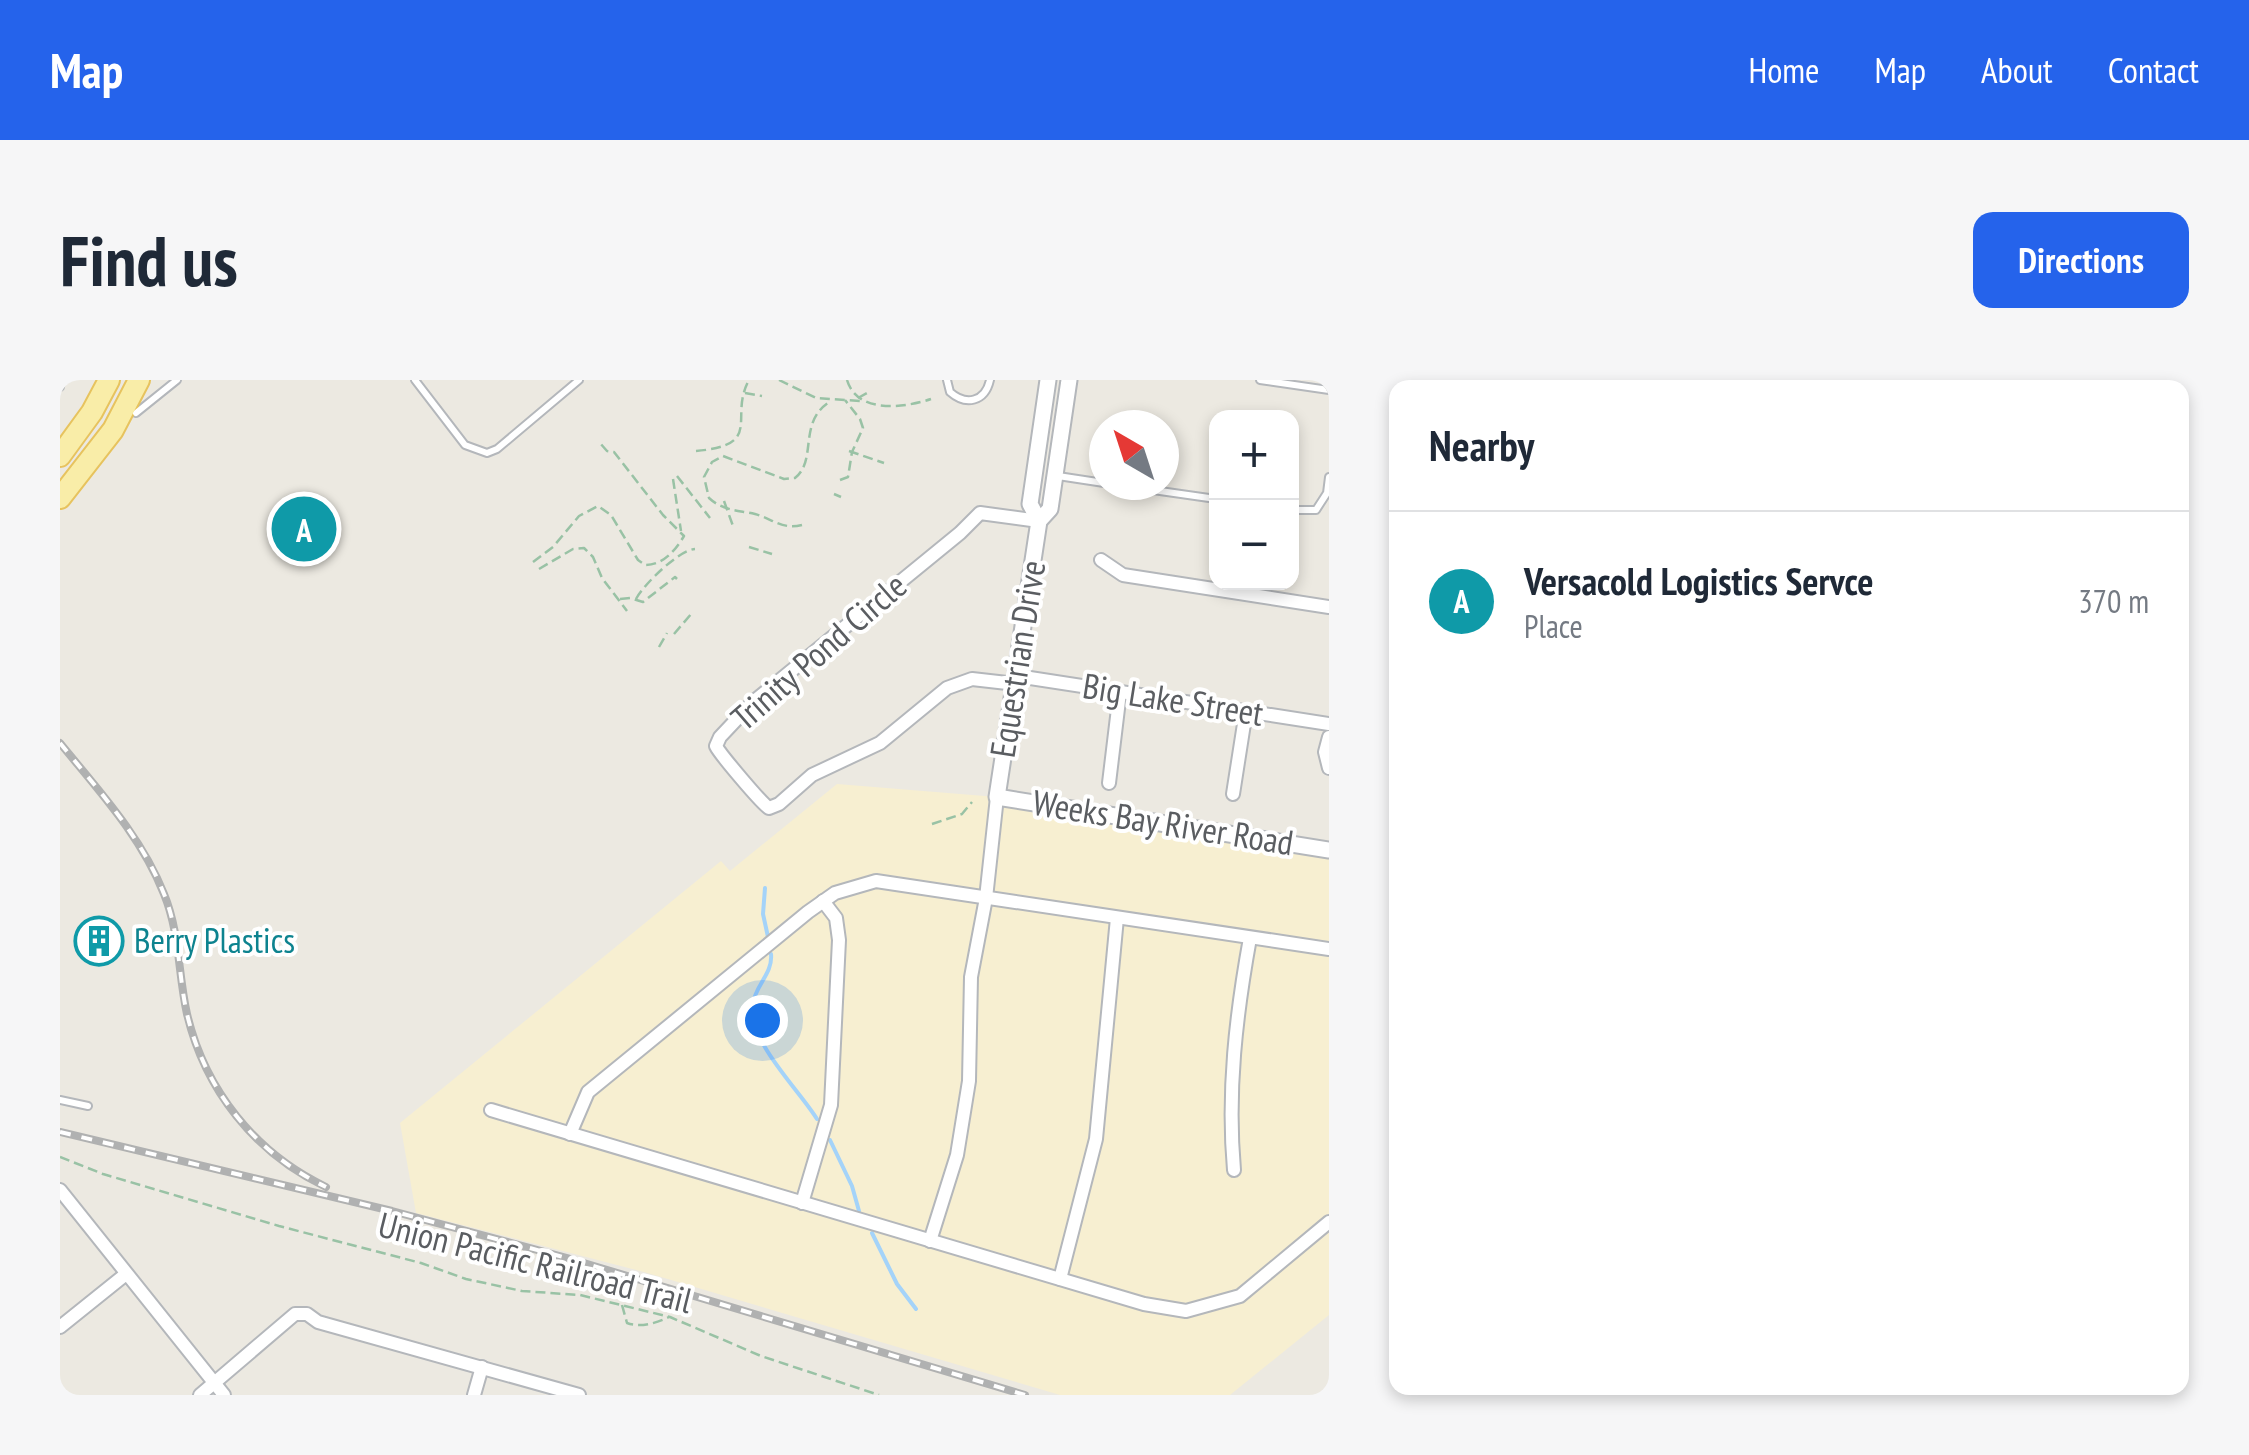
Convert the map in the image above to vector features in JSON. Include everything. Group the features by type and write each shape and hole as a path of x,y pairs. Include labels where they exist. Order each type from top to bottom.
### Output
{"main road":[{"path":"60,456 109,380"},
{"path":"60,498 113,430 139,380"}],"street":[{"name":"Equestrian Drive","path":"1039,522 1030,504 1048,380"},
{"name":"Equestrian Drive","path":"996,796 1039,522 1050,509 1069,380"},
{"name":"Trinity Pond Circle","path":"1017,680 982,678 947,688 880,742 812,775 769,808 760,803 716,746 752,703 980,513 1039,522"},
{"path":"1101,560 1123,576 1329,607"},
{"name":"Big Lake Street","path":"1017,680 1329,724"},
{"path":"1109,783 1120,692"},
{"path":"1233,794 1246,711"},
{"path":"1328,768 1325,752 1329,737"},
{"path":"930,1241 956,1155 968,1081 971,977 986,898 996,796"},
{"name":"Weeks Bay River Road","path":"996,796 1329,850"},
{"path":"570,1134 588,1092 835,893 876,881 1329,950"},
{"path":"802,1203 831,1104 839,940 836,918 824,902"},
{"path":"1060,1279 1096,1139 1117,918"},
{"path":"1234,1170 1230,1122 1235,1030 1250,938"},
{"path":"491,1110 1144,1304 1186,1311 1240,1296 1329,1222"},
{"path":"63,1199 224,1395"},
{"path":"60,1327 126,1274"},
{"path":"200,1395 295,1314 308,1314 318,1322 580,1395"},
{"path":"474,1395 482,1367"}],"lane":[{"path":"136,413 177,380"},
{"path":"415,380 465,444 487,453 579,380"},
{"path":"946,380 950,392 964,401 984,394 990,380"},
{"path":"1260,380 1329,390"},
{"path":"1056,476 1089,481"},
{"path":"1299,510 1316,510 1326,494 1329,476"},
{"path":"1179,494 1209,498"},
{"path":"60,1100 88,1106"}],"path":[{"path":"696,451 732,444 743,421 744,393 749,380"},
{"path":"779,380 831,402"},
{"path":"847,380 859,400"},
{"path":"859,400 869,392"},
{"path":"744,393 762,396"},
{"path":"802,524 777,525 713,502 704,477 712,462 730,457 784,479 795,478 805,466 806,444 816,413 831,402 859,400 908,405 932,399"},
{"path":"840,480 848,478 850,452 861,434 862,422 845,400"},
{"path":"600,443 606,452 614,452 681,533"},
{"path":"850,452 884,463"},
{"path":"533,562 592,506 602,507 610,515 638,560 645,565 656,564 684,536 675,478 710,518"},
{"path":"834,494 841,497"},
{"path":"724,500 733,526"},
{"path":"749,546 772,554"},
{"path":"539,569 584,548 626,611"},
{"path":"636,600 645,586 683,552 695,549"},
{"path":"620,600 643,602 678,578"},
{"path":"674,634 692,613"},
{"path":"659,647 667,633"},
{"path":"932,824 962,814 972,802"},
{"name":"Union Pacific Railroad Trail","path":"60,1157 103,1174 466,1279 522,1291 580,1295 670,1317 761,1356 879,1395"},
{"path":"622,1304 627,1322 634,1325 670,1317"}],"sand":[{"path":"837,784 997,797 1329,856 1329,1315 1230,1395 1060,1395 644,1272 416,1213 400,1123 721,861 730,871"}],"waterway":[{"path":"765,888 763,914 768,937"},
{"path":"771,954 769,968 754,997 758,1034 817,1119"},
{"path":"830,1140 859,1211"},
{"path":"872,1233 897,1284 916,1309"}],"railway":[{"path":"60,743 118,815 155,873 173,924 195,1042 220,1093 277,1156 326,1187"},
{"path":"60,1132 392,1211 567,1258 1025,1395"}],"place":[{"name":"Versacold Logistics Servce","path":"304,529"},
{"name":"Berry Plastics","path":"99,941"}]}
